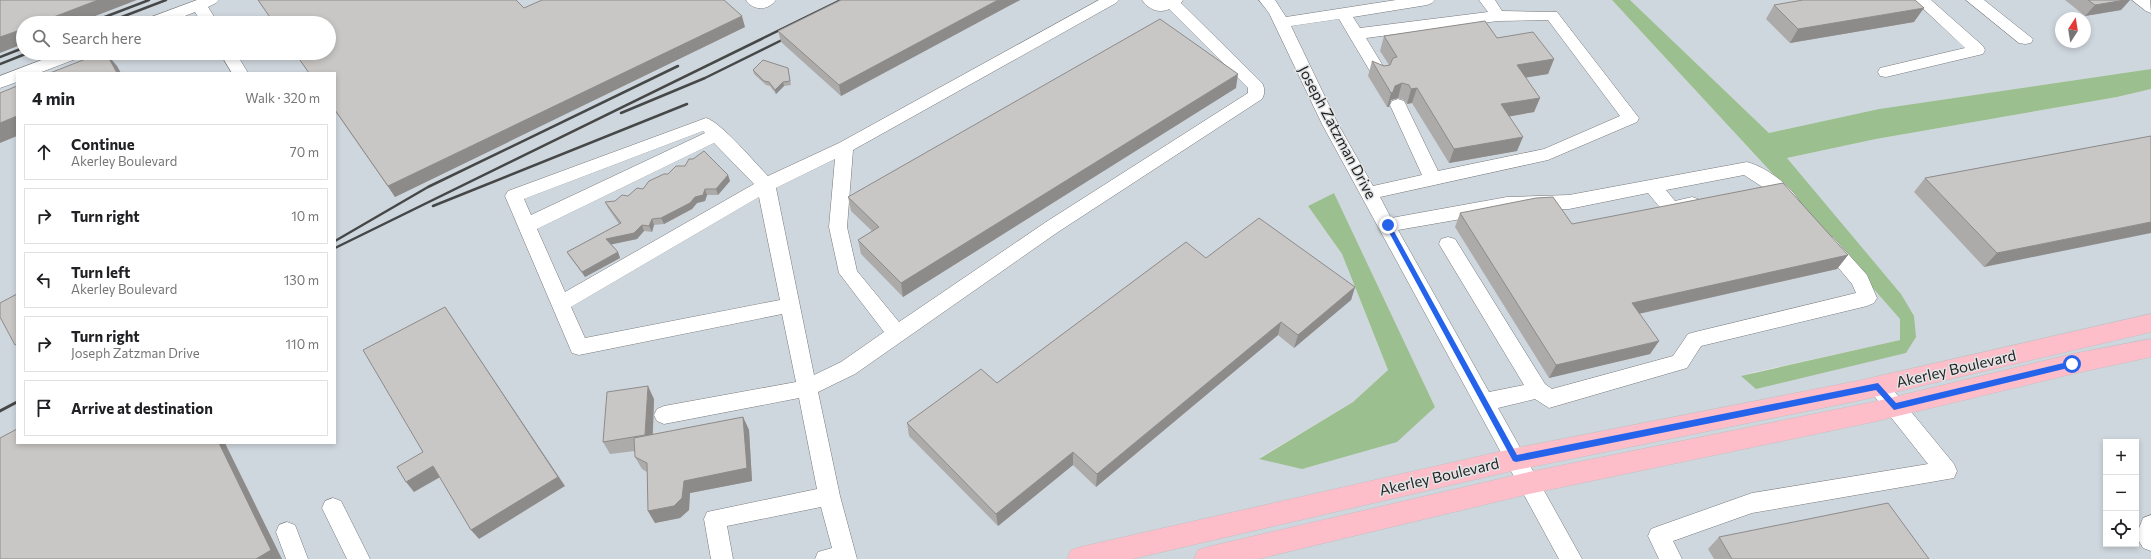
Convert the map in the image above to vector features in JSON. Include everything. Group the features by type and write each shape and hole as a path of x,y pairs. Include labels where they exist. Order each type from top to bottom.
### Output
{"main road":[{"name":"Akerley Boulevard","path":"1080,559 1516,459 1867,389 2151,323"},
{"name":"Akerley Boulevard","path":"1207,559 1529,483 1884,409 2072,364 2151,348"}],"street":[{"path":"560,304 766,185 845,147 1111,0"},
{"path":"664,415 807,388 848,368 1052,227 1256,95 1256,87 1173,1 1160,7 1150,0"},
{"name":"Joseph Zatzman Drive","path":"1267,0 1281,23 1330,124 1388,225 1571,559"},
{"path":"1281,23 1427,0"},
{"path":"1487,0 1498,16"},
{"path":"1886,72 1977,50 1922,0"},
{"path":"1974,0 2025,39"},
{"path":"2140,0 2151,8"},
{"path":"170,16 205,2 208,16"},
{"path":"1343,13 1380,74"},
{"path":"1356,34 1498,16 1552,15 1631,118 1548,154 1369,193"},
{"path":"27,72 57,60"},
{"path":"232,60 239,72"},
{"path":"0,82 16,76"},
{"path":"1398,105 1433,178"},
{"path":"791,305 579,347 514,196 706,124 718,134 766,185 791,305 829,496 839,558"},
{"path":"526,226 718,134"},
{"path":"845,147 838,227 848,273 897,334"},
{"path":"1388,225 1507,204 1569,202 1747,168 1778,188 1860,280 1867,298 1695,340 1680,362 1549,399 1538,390 1448,244"},
{"path":"1652,186 1670,208 1709,201"},
{"path":"1755,192 1778,188"},
{"path":"1671,559 1660,536 1752,503 1946,471 1884,409 1867,389"},
{"path":"1484,402 1538,390"},
{"path":"722,559 715,520 829,496"},
{"path":"333,508 359,559"},
{"path":"2151,525 2147,536 2151,541"},
{"path":"287,532 298,559"}],"shaded area":[{"path":"0,0 1612,0 1772,173 1900,319 1900,340 1742,375 1906,353 1901,294 1787,158 1876,139 2117,97 2151,89 2151,559 0,559","holes":["1334,193 1435,407 1259,458 1353,402 1388,370 1342,254 1308,206"]},
{"path":"1630,0 2151,0 2151,69 1879,109 1769,133"}],"green space":[{"path":"1612,0 1630,0 1769,133 1879,109 2151,69 2151,89 2117,97 1876,139 1787,158 1901,294 1914,316 1916,337 1906,353 1756,389 1741,376 1900,340 1900,319 1772,173"},
{"path":"1334,193 1435,407 1397,442 1302,469 1259,459 1353,402 1388,370 1342,254 1308,206"}],"building":[{"path":"0,0 98,0 56,16 16,16 16,31 0,37"},
{"path":"258,0 516,0 524,8 542,0 724,0 742,16 388,186 336,111 336,72 308,72 300,60 336,60 336,16 269,16"},
{"path":"841,0 998,0 839,85 778,31"},
{"path":"1803,0 1915,0 1924,8 1798,29 1774,5"},
{"path":"2088,0 2125,0 2095,5"},
{"path":"1160,19 1238,74 901,283 858,240 879,227 848,197"},
{"path":"1485,21 1497,38 1533,32 1554,59 1517,65 1540,98 1501,104 1523,137 1454,149 1417,88 1411,89 1409,85 1402,83 1395,86 1393,92 1391,93 1372,61 1384,66 1390,65 1393,58 1397,57 1384,36"},
{"path":"83,60 110,60 116,72 53,72"},
{"path":"763,60 788,68 790,81 783,82 775,90 769,82 764,81 753,70"},
{"path":"16,86 16,116 0,123 0,93"},
{"path":"2151,136 2151,222 1997,253 1925,178"},
{"path":"704,151 728,175 716,189 705,189 703,195 695,197 690,203 661,218 652,219 649,226 642,225 634,233 606,239 618,252 582,272 567,252 621,223 605,202 615,201 622,195 628,196 637,188 643,189 649,181 664,174 668,174 676,166 685,166 689,159 693,159"},
{"path":"1783,183 1848,255 1632,303 1659,341 1556,365 1460,213 1536,198 1553,197 1572,224"},
{"path":"1259,218 1355,287 1298,335 1281,322 1097,474 1073,452 996,514 907,423 981,369 997,383 1186,242 1206,258"},
{"path":"16,295 15,345 0,317 0,303"},
{"path":"445,307 558,477 471,530 433,466 406,482 397,467 423,452 363,350"},
{"path":"648,386 645,435 603,442 607,392"},
{"path":"743,417 747,468 684,481 682,498 674,506 648,511 647,463 635,457 634,438"},
{"path":"16,430 16,444 219,444 271,550 256,559 0,559 0,438"},
{"path":"1888,503 1929,559 1732,559 1719,537"}],"railway":[{"path":"107,16 149,0"},
{"path":"124,16 166,0"},
{"path":"336,248 841,0"},
{"path":"621,113 705,78 790,36"},
{"path":"0,57 16,51"},
{"path":"0,64 16,58"},
{"path":"336,240 428,187 678,66"},
{"path":"433,206 687,104"},
{"path":"0,411 16,403"}],"route":[{"path":"1388,225 1516,459 1878,386 1894,407 1950,395 2072,364"}]}
